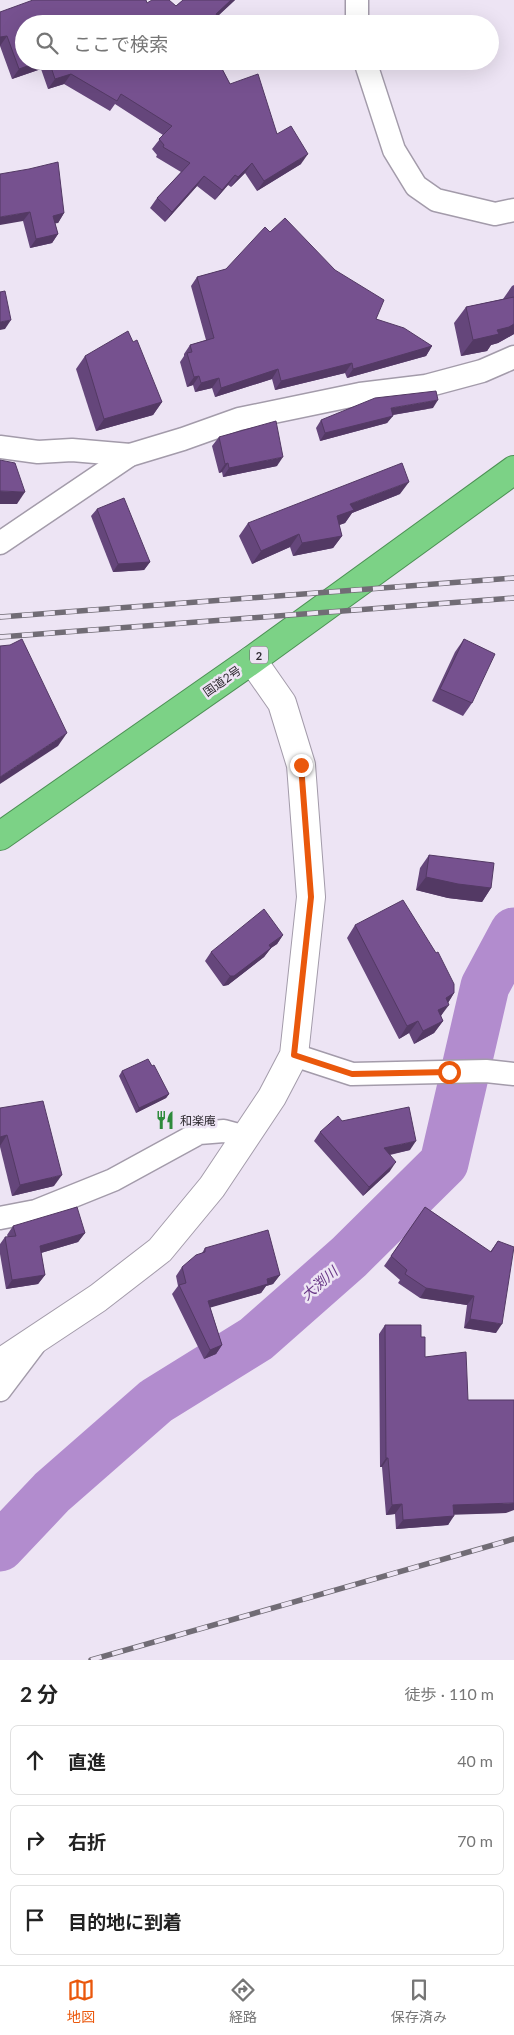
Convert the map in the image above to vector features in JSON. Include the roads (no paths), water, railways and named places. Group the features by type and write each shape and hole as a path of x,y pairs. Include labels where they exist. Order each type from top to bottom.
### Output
{"highway":[{"name":"国道2号","path":"0,836 252,660 514,470"}],"street":[{"path":"357,0 357,15"},
{"path":"368,70 394,150 416,186 436,200 495,214 514,210"},
{"path":"0,543 130,455 239,419 360,394 426,386 482,371 514,357"},
{"path":"0,447 38,452 72,450 130,455"},
{"path":"0,1363 98,1298 160,1250 212,1188 272,1097 294,1055 311,897 301,765 282,703 252,660"},
{"path":"294,1055 352,1074 486,1071 514,1074"},
{"path":"0,1218 36,1211 113,1180 199,1133 224,1131 246,1137"},
{"path":"0,1348 41,1336"},
{"path":"0,1390 41,1336"}],"waterway":[{"name":"大渕川","path":"0,1547 52,1492 156,1401 256,1339 349,1257 444,1163 485,986 514,932"}],"railway":[{"path":"0,617 514,578"},
{"path":"0,637 514,598"},
{"path":"91,1660 514,1539"}],"place":[{"name":"和楽庵","path":"165,1120"}]}
